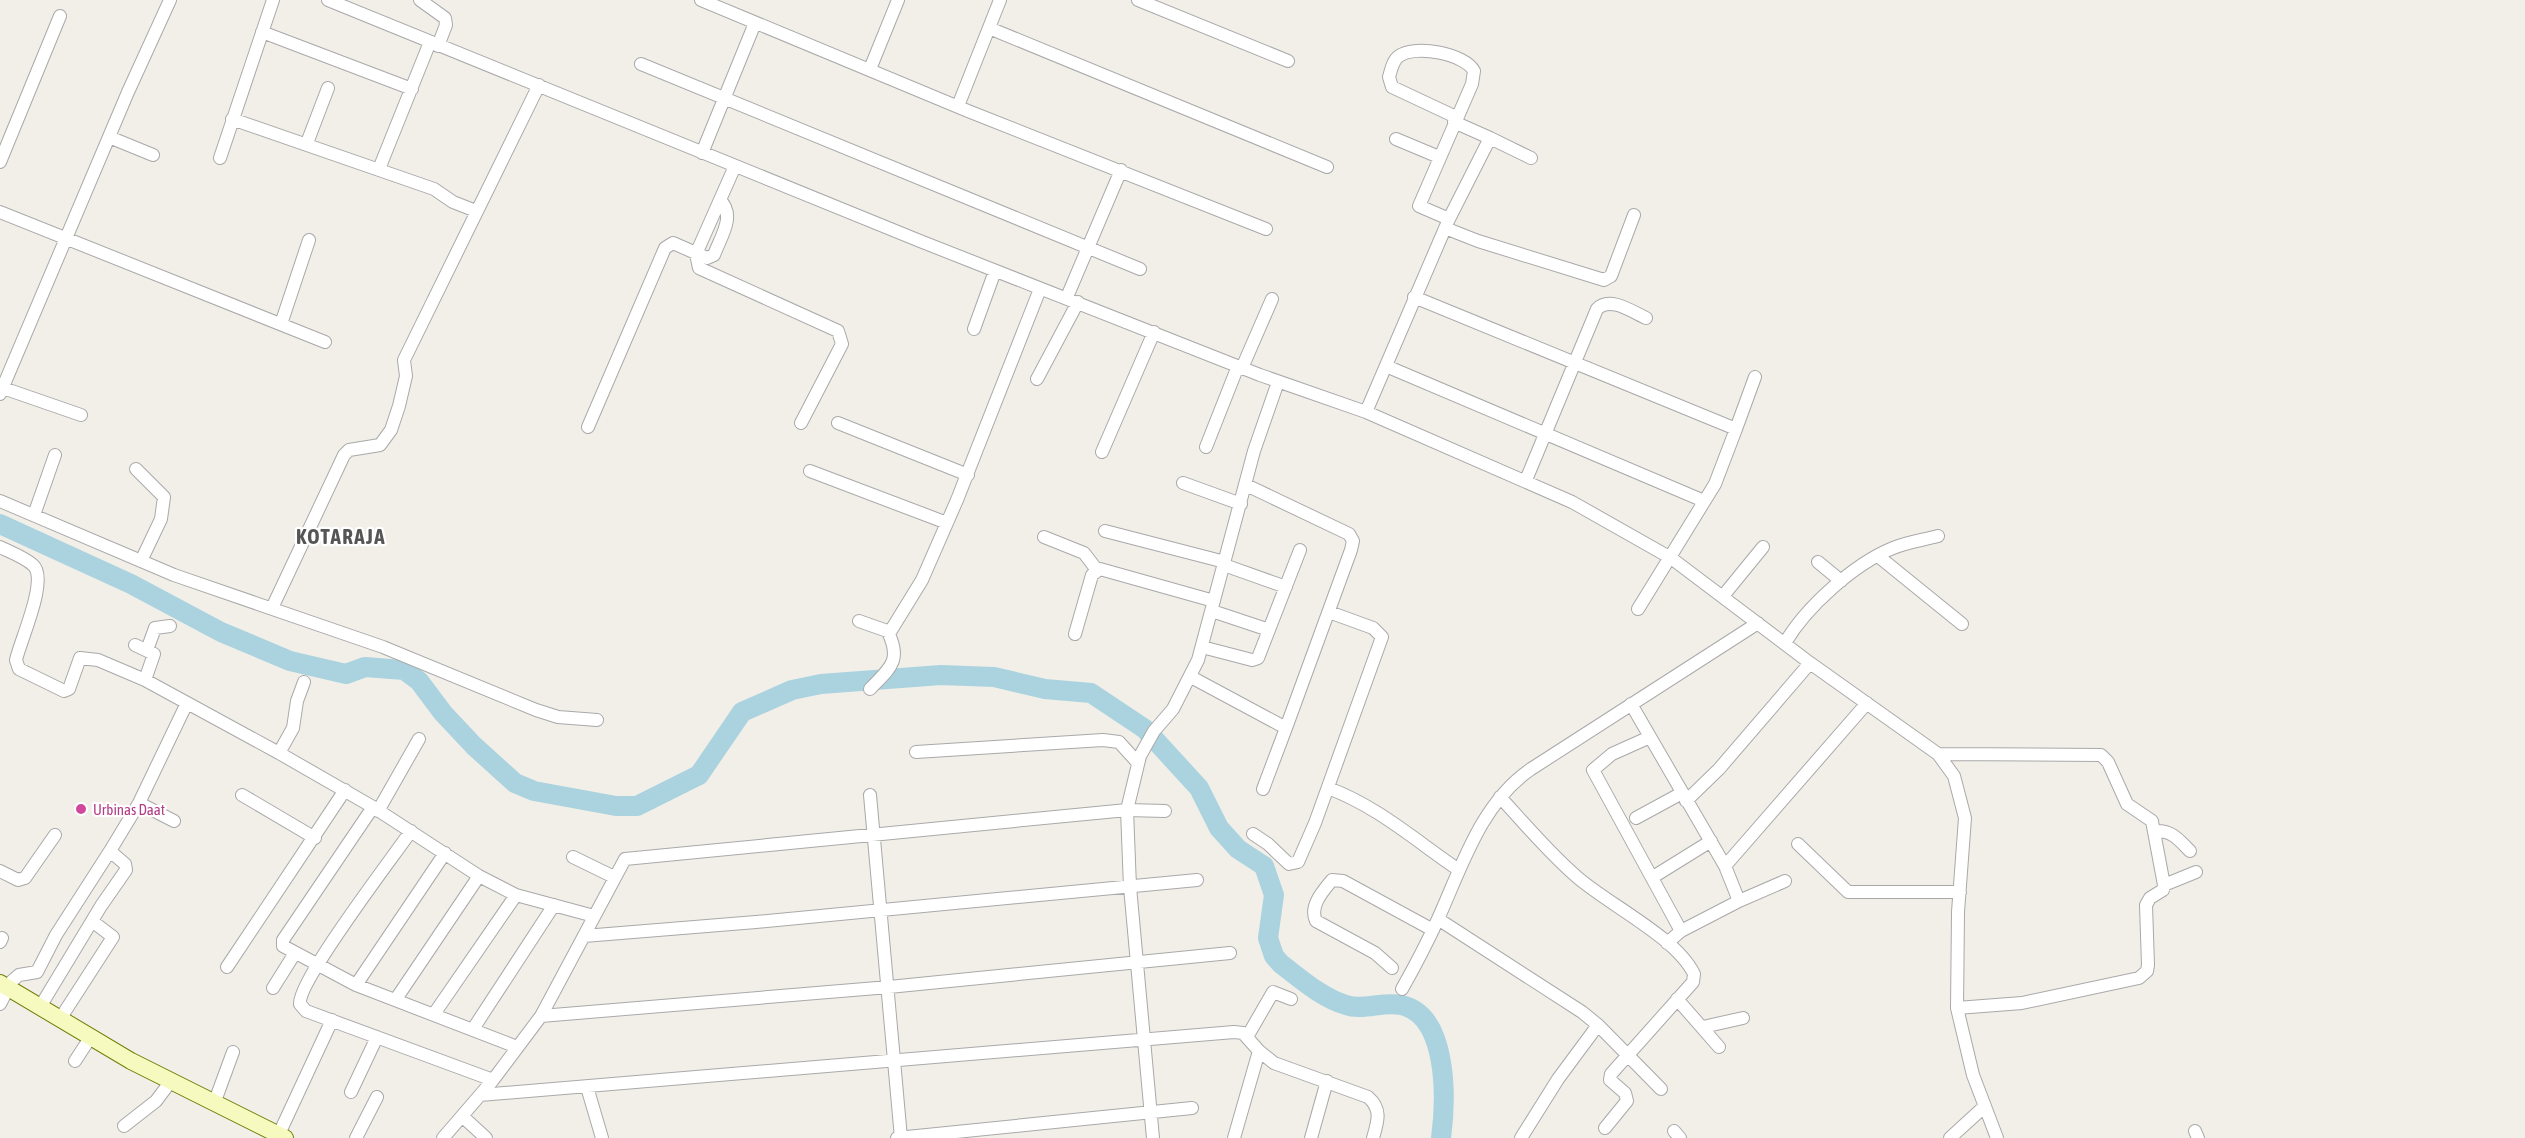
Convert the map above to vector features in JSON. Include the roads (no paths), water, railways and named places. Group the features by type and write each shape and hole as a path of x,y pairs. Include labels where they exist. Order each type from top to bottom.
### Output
{"street":[{"path":"81,415 1,391 65,238 170,0"},
{"path":"220,158 273,0"},
{"path":"328,0 1040,289 1072,299 1278,382 1366,412 1526,480 1609,521 1671,558 1810,663 1938,754 1953,776 1965,818 1960,892 1957,1008 1965,1046 1997,1138"},
{"path":"379,169 411,89 446,25 445,18 420,0"},
{"path":"701,0 957,106 1266,229"},
{"path":"870,69 898,0"},
{"path":"957,106 1000,0"},
{"path":"1137,0 1288,61"},
{"path":"0,162 60,16"},
{"path":"702,153 755,23"},
{"path":"989,28 1327,167"},
{"path":"262,32 411,89"},
{"path":"1532,158 1490,138 1455,120 1392,87 1389,77 1398,56 1433,50 1472,68 1472,84 1455,120 1419,206 1478,241 1604,280 1611,276 1634,215"},
{"path":"641,64 1140,269"},
{"path":"272,608 344,455 349,450 380,445 391,430 406,376 404,360 539,85"},
{"path":"307,143 327,88"},
{"path":"232,119 307,143 434,189 453,202 476,212"},
{"path":"109,137 153,155"},
{"path":"1366,412 1447,223 1490,138"},
{"path":"1396,139 1439,157"},
{"path":"588,427 665,248 673,243 707,258 714,255 729,216 727,207 720,200 735,166"},
{"path":"1037,379 1072,299 1087,248 1121,170"},
{"path":"0,212 325,342"},
{"path":"281,324 309,240"},
{"path":"696,254 699,268 838,331 842,335 842,344 801,423"},
{"path":"974,329 995,271"},
{"path":"888,632 894,629 913,596 947,523 1040,289"},
{"path":"1414,297 1736,429"},
{"path":"1206,447 1272,299"},
{"path":"1526,480 1592,317 1602,304 1611,303 1646,318"},
{"path":"1102,452 1154,332"},
{"path":"1386,366 1704,501"},
{"path":"1638,609 1715,484 1755,376"},
{"path":"1153,1138 1142,1038 1130,887 1127,810 1139,760 1154,731 1173,709 1191,677 1202,647 1254,451 1278,382"},
{"path":"838,423 968,475"},
{"path":"34,515 55,455"},
{"path":"136,469 159,489 164,497 161,519 141,561"},
{"path":"810,471 947,523"},
{"path":"1183,483 1241,504"},
{"path":"1246,485 1351,536 1352,550 1263,789"},
{"path":"0,501 229,596 272,608 391,650 536,710 558,717 597,720"},
{"path":"1105,531 1225,564 1286,587"},
{"path":"1785,643 1808,615 1842,581 1897,546 1938,536"},
{"path":"1044,537 1084,553 1097,570 1119,573 1213,606 1269,630"},
{"path":"0,547 33,565 39,575 36,594 16,660 17,668 62,692 69,689 79,661 85,657 145,680 186,705 345,790 479,876 516,895 594,916"},
{"path":"1723,596 1762,547"},
{"path":"1202,647 1254,660 1262,653 1300,550"},
{"path":"1878,556 1962,624"},
{"path":"1818,562 1842,581"},
{"path":"1075,634 1092,575 1097,570"},
{"path":"1253,834 1268,844 1289,864 1298,862 1328,788 1382,637 1373,628 1329,612"},
{"path":"859,621 888,632 895,649 894,662 870,689"},
{"path":"1402,988 1436,924 1459,870 1490,810 1500,797 1523,774 1758,623"},
{"path":"145,680 154,654 141,648 155,628 170,627"},
{"path":"1636,818 1684,797 1719,769 1810,663"},
{"path":"1191,677 1286,728"},
{"path":"279,753 293,728 297,701 304,682"},
{"path":"1631,704 1725,866 1739,901"},
{"path":"1725,866 1867,704"},
{"path":"0,1004 4,986 19,975 37,972 77,900 139,803 186,705"},
{"path":"1650,737 1612,754 1593,770 1681,931"},
{"path":"419,739 375,809 283,939 283,946 316,966 356,985 517,1047"},
{"path":"916,752 1103,740 1119,742 1139,760"},
{"path":"1938,754 2101,755 2108,762 2127,804 2152,822 2164,885 2163,890 2150,898 2146,905 2148,965 2147,970 2139,978 2022,1003 1957,1008"},
{"path":"1328,788 1378,813 1459,870"},
{"path":"227,967 345,790"},
{"path":"242,795 315,838"},
{"path":"870,795 889,987 900,1138 1192,1108"},
{"path":"1500,797 1578,879 1667,943 1683,957 1694,974 1693,982 1610,1077 1624,1093 1627,1101 1605,1128"},
{"path":"139,803 174,821"},
{"path":"443,1138 493,1080 541,1016 626,860 639,856 874,836 1127,810 1165,811"},
{"path":"411,831 316,966 300,997 300,1004 306,1011 493,1080"},
{"path":"2155,831 2167,831 2176,836 2190,851"},
{"path":"0,871 18,880 25,878 56,835"},
{"path":"1653,877 1711,841"},
{"path":"1798,844 1848,892 1960,892"},
{"path":"40,1007 126,870 125,864 110,851"},
{"path":"356,985 445,853"},
{"path":"573,857 615,877"},
{"path":"2164,885 2196,872"},
{"path":"396,999 479,876"},
{"path":"584,936 1197,880"},
{"path":"1392,968 1375,953 1316,921 1313,915 1318,898 1332,880 1343,881 1436,924 1533,979 1598,1025 1661,1089"},
{"path":"1667,943 1681,931 1739,901 1785,881"},
{"path":"434,1014 516,895"},
{"path":"473,1029 554,905"},
{"path":"60,1020 113,937 92,921"},
{"path":"273,988 295,953"},
{"path":"541,1016 889,987 1230,953"},
{"path":"4,986 90,1038 282,1136 332,1020"},
{"path":"1247,1037 1273,992 1291,999"},
{"path":"1677,999 1719,1047"},
{"path":"1703,1027 1743,1018"},
{"path":"1521,1138 1558,1079 1598,1025"},
{"path":"480,1095 1234,1032 1247,1037 1274,1063 1368,1097 1377,1105 1379,1112 1373,1138"},
{"path":"351,1092 377,1037"},
{"path":"75,1061 90,1038"},
{"path":"1234,1138 1259,1051"},
{"path":"215,1101 233,1052"},
{"path":"124,1126 156,1101 171,1081"},
{"path":"1311,1138 1327,1081"},
{"path":"587,1087 602,1138"},
{"path":"356,1138 377,1097"},
{"path":"1950,1138 1985,1106"},
{"path":"462,1116 484,1137"}],"waterway":[{"path":"0,524 131,584 221,632 290,661 346,674 365,667 404,670 419,681 443,713 474,746 515,783 534,791 616,806 637,806 699,775 742,712 792,690 821,684 941,675 994,677 1045,689 1091,693 1145,729 1199,788 1219,828 1238,849 1264,866 1274,895 1268,938 1274,956 1281,964 1337,1002 1353,1007 1401,1005 1417,1012 1428,1025 1441,1061 1444,1103 1441,1138"}],"place":[{"name":"Urbinas Daat","path":"81,809"}],"district":[{"name":"KOTARAJA","path":"341,536"}]}
